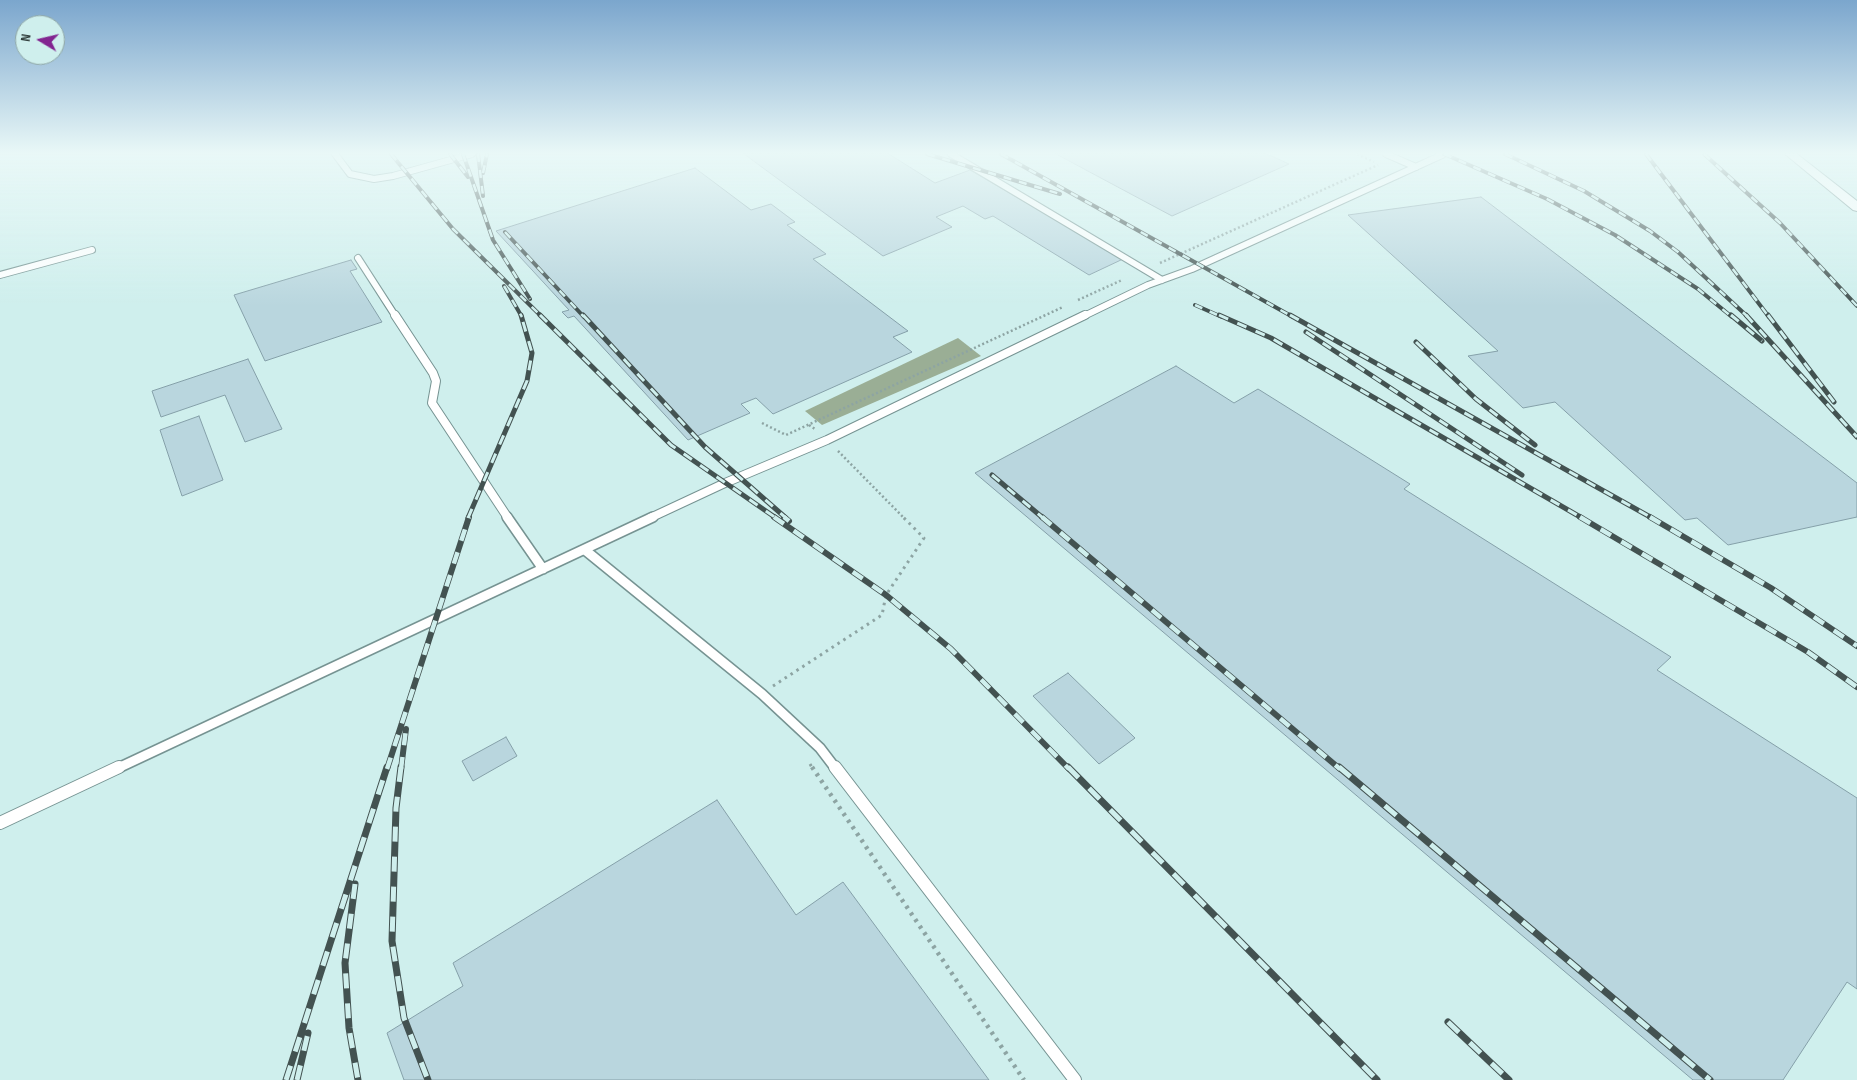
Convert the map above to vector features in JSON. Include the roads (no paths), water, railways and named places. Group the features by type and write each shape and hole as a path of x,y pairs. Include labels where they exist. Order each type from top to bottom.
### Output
{"lane":[{"path":"1035,204 1162,280"},
{"path":"0,823 738,477 827,440 1162,280 1192,270 1335,204"},
{"path":"0,275 92,250"},
{"path":"358,258 433,373 436,380 432,404 543,569"},
{"path":"585,550 762,694 820,748 1075,1080"}],"railway":[{"path":"433,204 453,229 542,317"},
{"path":"481,204 493,240 530,299"},
{"path":"1091,204 1293,317"},
{"path":"1557,204 1615,235 1698,289 1732,317"},
{"path":"1606,204 1650,231 1678,252 1747,316"},
{"path":"1684,204 1769,317"},
{"path":"1760,204 1780,223 1857,306"},
{"path":"505,232 584,317"},
{"path":"504,286 521,316"},
{"path":"1195,305 1222,317"},
{"path":"540,315 671,445 776,518"},
{"path":"583,315 705,447 786,518"},
{"path":"1219,315 1271,338 1582,518"},
{"path":"1290,315 1652,518"},
{"path":"1731,315 1762,341"},
{"path":"1768,315 1834,402"},
{"path":"468,518 527,381 532,353 521,316"},
{"path":"1747,316 1857,437"},
{"path":"1306,332 1522,475"},
{"path":"1416,342 1476,399 1535,445"},
{"path":"992,475 1043,518"},
{"path":"387,769 469,517"},
{"path":"774,517 886,595 951,649 1069,769"},
{"path":"784,517 789,521"},
{"path":"1042,517 1340,769"},
{"path":"1580,517 1808,652 1857,687"},
{"path":"1650,517 1771,588 1857,646"},
{"path":"401,769 406,729"},
{"path":"286,1080 387,767"},
{"path":"401,767 396,808 392,941 404,1018 428,1080"},
{"path":"1068,767 1377,1080"},
{"path":"1339,767 1710,1080"},
{"path":"355,884 345,963 349,1028 358,1080"},
{"path":"1448,1022 1509,1080"},
{"path":"297,1080 308,1033"}]}
